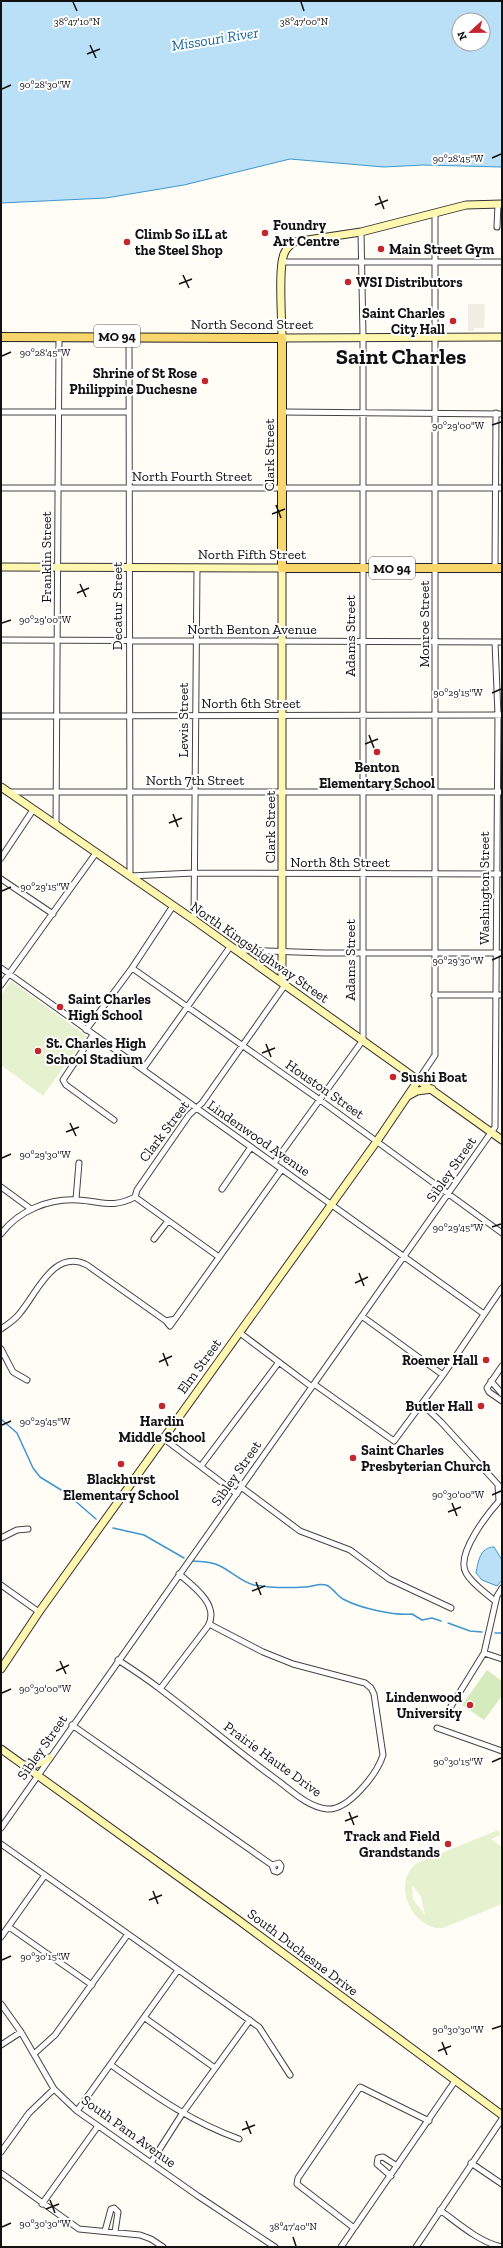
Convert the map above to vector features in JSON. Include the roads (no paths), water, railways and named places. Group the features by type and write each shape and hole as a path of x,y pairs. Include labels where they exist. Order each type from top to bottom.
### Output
{"main road":[{"path":"282,262 286,249 294,242 361,232 466,205 500,204"},
{"name":"Clark Street","path":"282,262 282,977 285,985"},
{"name":"North Second Street","path":"1,337 502,337"},
{"name":"North Fifth Street","path":"1,567 499,568"},
{"name":"North Kingshighway Street","path":"1,787 194,920 230,947 419,1079 502,1140"},
{"name":"Elm Street","path":"1,1669 39,1612 240,1333 331,1203 377,1141 419,1079"},
{"path":"408,1096 417,1091 432,1089"},
{"name":"South Duchesne Drive","path":"1,1749 237,1918 455,2081 502,2114"},
{"path":"24,1765 37,1764 49,1758"}],"street":[{"path":"497,227 500,204"},
{"name":"Monroe Street","path":"419,1079 435,1055 435,213"},
{"name":"Adams Street","path":"361,232 363,336 362,1040"},
{"path":"282,262 502,262"},
{"name":"Decatur Street","path":"129,336 130,876"},
{"name":"Franklin Street","path":"56,826 59,337"},
{"path":"1,412 129,412"},
{"path":"282,412 435,412 502,414"},
{"path":"496,414 496,488 499,568"},
{"name":"North Fourth Street","path":"1,488 502,488"},
{"name":"Lewis Street","path":"194,920 197,567"},
{"name":"North Benton Avenue","path":"1,640 502,642"},
{"name":"Washington Street","path":"492,1132 495,1127 496,874 500,792 500,715 495,642"},
{"name":"North 6th Street","path":"1,716 500,715"},
{"name":"North 7th Street","path":"8,792 500,792"},
{"path":"1,858 34,810"},
{"path":"1,985 96,853"},
{"name":"North 8th Street","path":"130,876 194,873 502,874"},
{"path":"1,879 53,914"},
{"path":"86,1030 132,968 173,906"},
{"path":"143,1069 189,1008 230,947 239,950 283,950 288,952 502,953"},
{"name":"Lindenwood Avenue","path":"1,968 92,1035 143,1069 484,1314"},
{"name":"Houston Street","path":"132,968 320,1100 502,1233"},
{"name":"Clark Street","path":"135,1197 142,1184 285,985"},
{"path":"434,995 502,995"},
{"path":"92,1035 63,1080 66,1086 114,1120"},
{"path":"274,1163 362,1040"},
{"name":"Sibley Street","path":"1,1828 72,1725 313,1385 363,1317 404,1256 492,1132"},
{"path":"222,1189 251,1147"},
{"path":"76,1199 79,1163"},
{"path":"1,1328 20,1314 48,1274 62,1263 70,1261 80,1262 87,1265 166,1321 175,1319 282,1169"},
{"path":"1,1187 31,1209"},
{"path":"1,1234 17,1218 31,1209 55,1201 76,1199 110,1205 123,1203 135,1197 219,1258"},
{"path":"154,1239 168,1221"},
{"path":"240,1333 394,1442 442,1376 502,1288"},
{"path":"363,1317 442,1376"},
{"path":"1,1349 13,1372 27,1380"},
{"path":"201,1466 279,1362"},
{"path":"502,1366 487,1387 488,1391 502,1401"},
{"path":"491,1381 502,1394"},
{"path":"422,1404 441,1422 500,1487 500,1500 468,1545 463,1562 468,1576 495,1601"},
{"path":"163,1438 237,1494"},
{"path":"241,1487 300,1531 350,1550 389,1579 451,1608"},
{"path":"1,1538 17,1530 28,1529"},
{"path":"160,1689 209,1624 210,1612 206,1600 179,1574"},
{"path":"1,1585 39,1612"},
{"path":"446,1716 484,1653 495,1608 495,1601 501,1590"},
{"name":"Prairie Haute Drive","path":"118,1660 160,1689 247,1758 309,1803 327,1809 341,1806 350,1801 379,1764 383,1755 374,1694 371,1688 365,1683 293,1664 209,1624"},
{"path":"484,1653 502,1659"},
{"path":"72,1725 272,1865"},
{"path":"437,1728 502,1751"},
{"path":"1,1844 260,2027 290,2075"},
{"path":"1,1938 45,1875"},
{"path":"9,1927 92,1985"},
{"path":"34,2054 55,2035 128,1934"},
{"path":"78,2110 178,1970"},
{"name":"South Pam Avenue","path":"1,2004 21,2032 54,2088 78,2110 98,2126 152,2161 198,2196 275,2247"},
{"path":"145,2018 215,2068"},
{"path":"152,2161 182,2114 250,2020"},
{"path":"1,2045 21,2032"},
{"path":"111,2065 182,2114 211,2129 239,2139"},
{"path":"341,2247 429,2121 455,2081"},
{"path":"354,2228 297,2184 298,2178 360,2087 429,2121"},
{"path":"1,2152 29,2113 54,2088"},
{"path":"416,2247 502,2119"},
{"path":"42,2204 98,2126"},
{"path":"391,2176 377,2164 378,2158 383,2157 397,2166"},
{"path":"471,2163 502,2184"},
{"path":"1,2173 78,2229 140,2235 151,2239 163,2247"},
{"path":"105,2231 110,2209 114,2208 118,2212 115,2232"},
{"path":"440,2210 468,2231 492,2244 502,2247"}],"water":[{"name":"Missouri River","path":"1,1 502,1 502,167 423,165 384,167 290,159 184,185 106,198 1,203"},
{"path":"494,1547 502,1560 502,1580 497,1586 482,1580 476,1573 480,1556 489,1548"}],"waterway":[{"path":"1,1419 17,1433 33,1468 40,1477 66,1493 96,1519"},
{"path":"113,1528 144,1535 184,1558"},
{"path":"193,1561 217,1564 249,1584 286,1588 308,1587 320,1584 326,1585 342,1599 359,1606 387,1613 412,1614 422,1620 432,1618 441,1621"},
{"path":"448,1623 470,1631 482,1632"},
{"path":"495,1633 502,1633"}],"place":[{"name":"Foundry Art Centre","path":"265,233"},
{"name":"Climb So iLL at the Steel Shop","path":"127,242"},
{"name":"Main Street Gym","path":"381,249"},
{"name":"WSI Distributors","path":"348,282"},
{"name":"Saint Charles City Hall","path":"453,321"},
{"name":"Shrine of St Rose Philippine Duchesne","path":"205,381"},
{"name":"Benton Elementary School","path":"377,752"},
{"name":"Saint Charles High School","path":"60,1007"},
{"name":"St. Charles High School Stadium","path":"38,1051"},
{"name":"Sushi Boat","path":"393,1077"},
{"name":"Roemer Hall","path":"486,1360"},
{"name":"Hardin Middle School","path":"162,1406"},
{"name":"Butler Hall","path":"481,1406"},
{"name":"Saint Charles Presbyterian Church","path":"353,1458"},
{"name":"Blackhurst Elementary School","path":"121,1464"},
{"name":"Lindenwood University","path":"470,1705"},
{"name":"Track and Field Grandstands","path":"448,1844"}],"district":[{"name":"Saint Charles","path":"401,356"}]}
